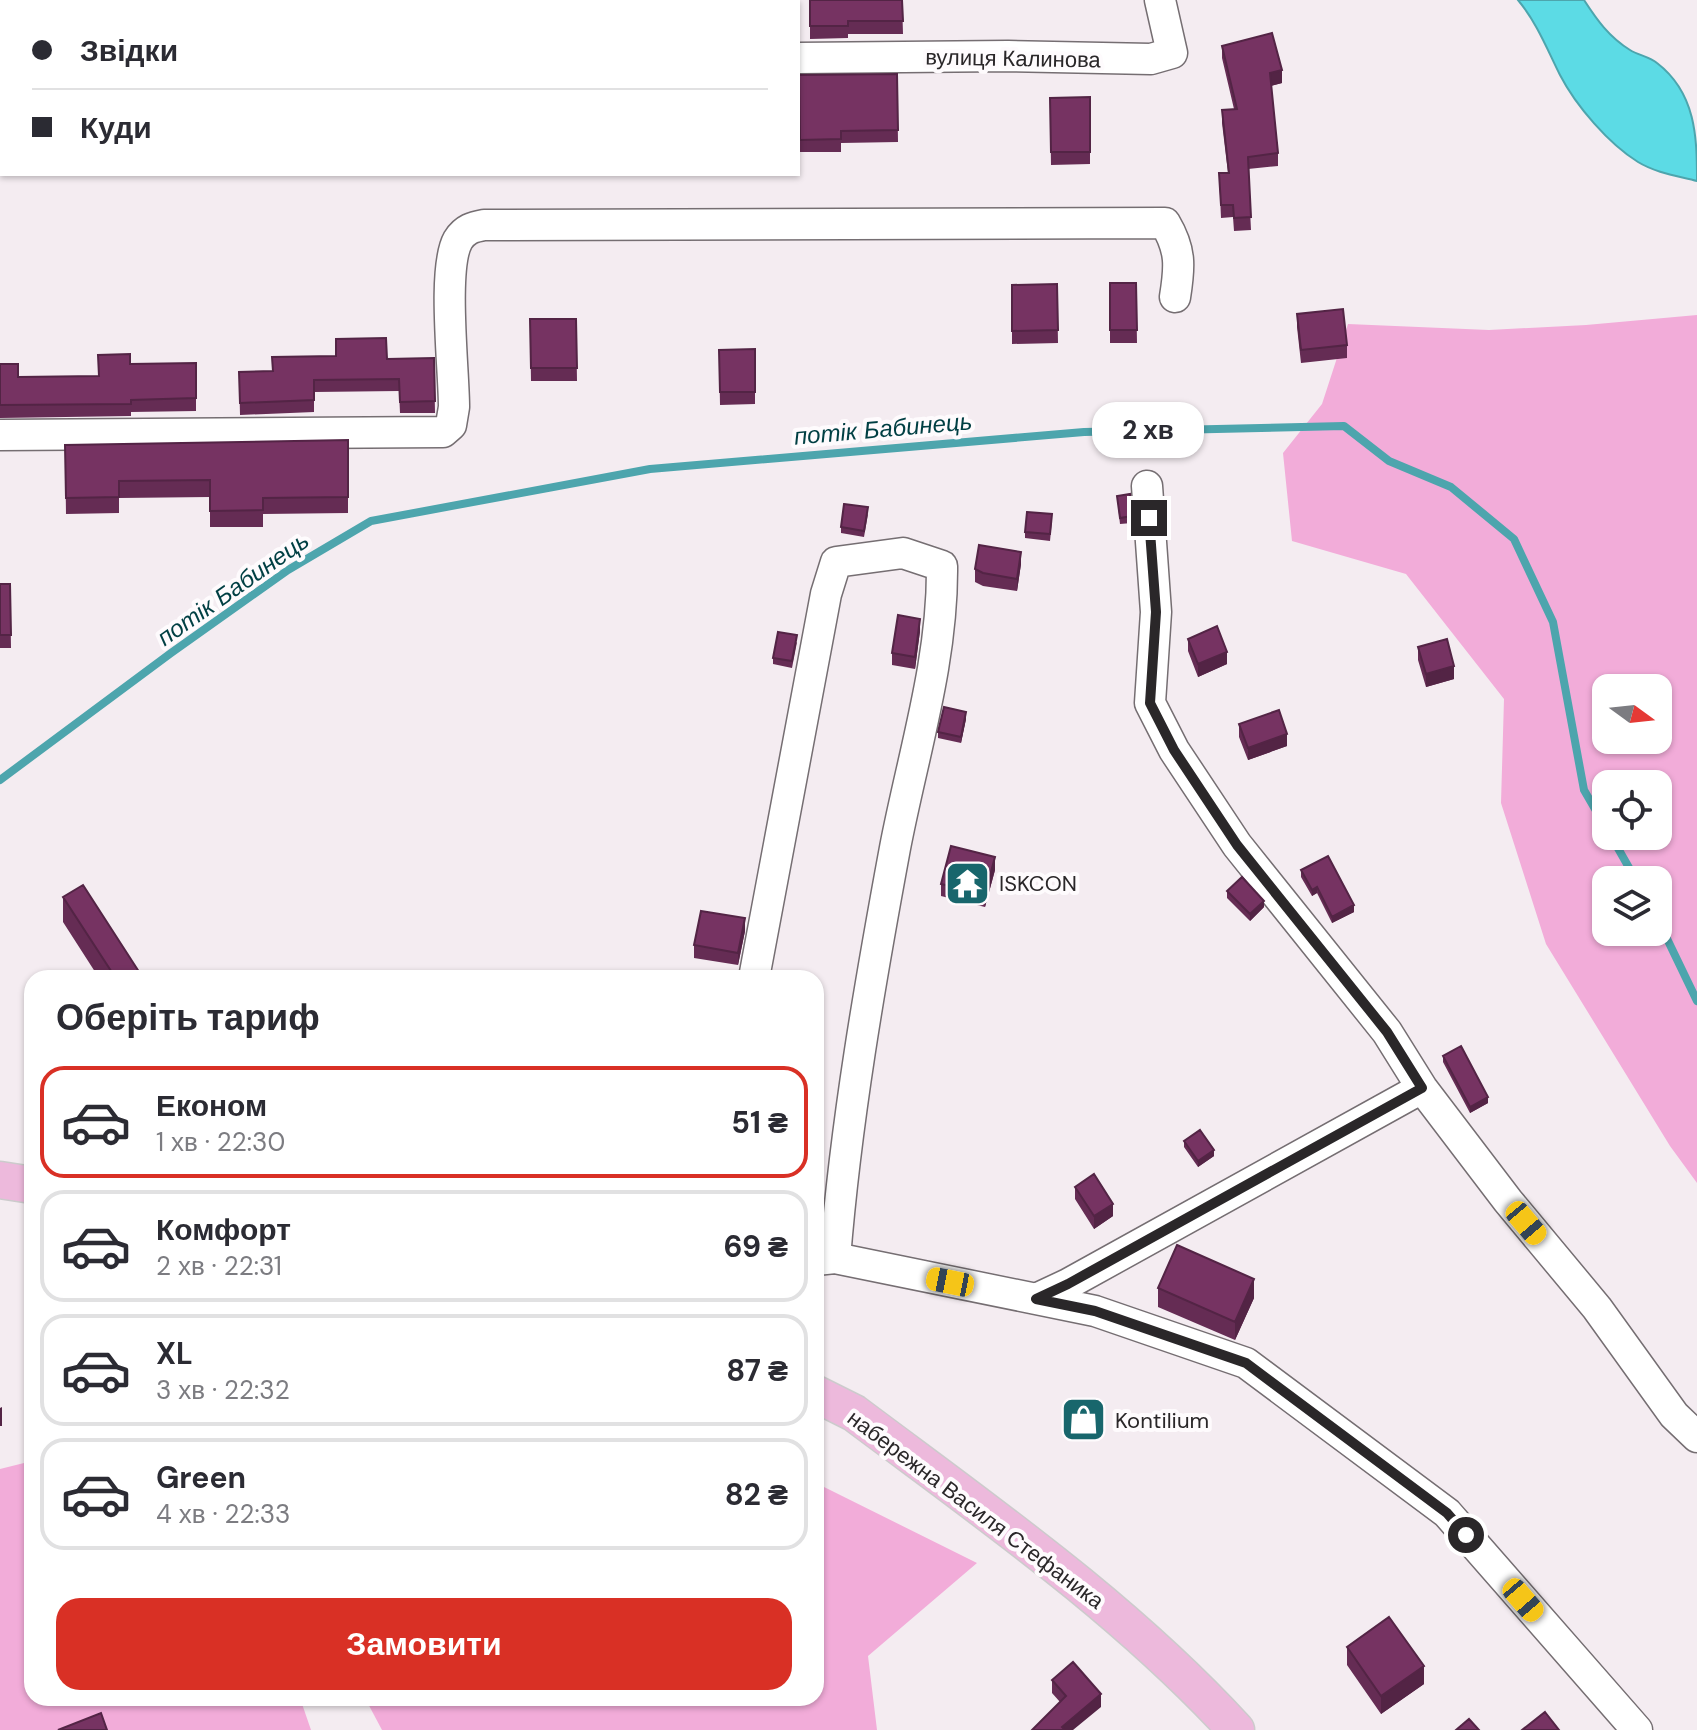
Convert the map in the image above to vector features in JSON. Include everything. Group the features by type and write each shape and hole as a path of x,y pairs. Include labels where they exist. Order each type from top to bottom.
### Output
{"main road":[{"path":"0,1180 24,1184"},
{"name":"набережна Василя Стефаника","path":"824,1398 854,1413 1068,1574 1209,1700 1236,1730"}],"street":[{"name":"вулиця Калинова","path":"800,58 1008,56 1151,59 1172,53 1160,0"},
{"path":"0,435 443,432 451,425 454,407 449,294 454,248 460,236 471,227 484,225 1165,223 1176,240 1180,266 1175,297"},
{"path":"1147,486 1156,612 1150,703 1174,750 1237,845 1387,1032 1422,1088 1508,1201 1597,1308 1674,1415 1697,1437"},
{"path":"755,970 823,609 836,562 903,553 942,566 942,598 928,703 895,846 825,1259 1095,1311 1246,1363 1447,1513 1637,1730"},
{"path":"1036,1299 1422,1088"}],"shaded area":[{"path":"1697,315 1697,1183 1670,1146 1546,944 1501,803 1504,699 1406,574 1292,541 1283,453 1322,404 1348,324 1489,330"},
{"path":"24,1463 24,1706 303,1706 311,1730 0,1730 0,1469"},
{"path":"824,1487 977,1563 868,1656 877,1730 382,1730 369,1706 824,1706"}],"water":[{"path":"1518,0 1584,0 1616,40 1654,61 1670,75 1680,88 1692,117 1697,181 1645,166 1605,135 1567,87 1536,27"}],"building":[{"path":"810,0 902,0 903,21 848,21 848,26 810,26"},
{"path":"1272,33 1282,70 1270,73 1278,153 1248,157 1251,217 1234,218 1233,205 1221,205 1219,173 1229,173 1222,110 1237,109 1222,46"},
{"path":"897,74 898,130 841,131 841,139 800,140 800,75"},
{"path":"1090,97 1090,152 1051,152 1050,98"},
{"path":"1110,283 1136,283 1137,330 1110,330"},
{"path":"1057,284 1058,330 1012,331 1012,285"},
{"path":"1343,309 1347,345 1301,350 1297,314"},
{"path":"530,319 576,319 577,368 531,368"},
{"path":"386,338 387,359 434,358 435,401 400,402 399,379 314,380 314,400 240,403 239,372 273,371 272,357 336,356 336,339"},
{"path":"755,349 755,392 720,392 719,350"},
{"path":"130,354 130,364 196,363 196,398 131,400 131,404 0,405 0,364 18,364 18,377 99,376 98,355"},
{"path":"348,440 348,497 263,498 263,510 210,511 210,480 119,481 119,497 66,498 65,445"},
{"path":"1130,494 1132,516 1120,518 1117,496"},
{"path":"844,504 868,507 864,531 841,527"},
{"path":"1027,512 1052,514 1050,534 1025,532"},
{"path":"979,545 1021,552 1017,579 975,569"},
{"path":"0,584 10,584 11,635 0,635"},
{"path":"898,615 920,619 915,657 892,653"},
{"path":"1217,626 1227,652 1198,664 1188,639"},
{"path":"778,632 797,635 792,661 773,658"},
{"path":"1447,639 1454,666 1426,674 1418,647"},
{"path":"944,707 966,712 961,737 938,732"},
{"path":"1279,710 1287,734 1248,748 1239,724"},
{"name":"ISKCON","path":"951,846 995,857 985,894 941,884"},
{"path":"1328,856 1354,905 1332,917 1317,887 1312,890 1301,870"},
{"path":"1242,877 1264,901 1250,914 1227,891"},
{"path":"83,885 138,970 110,970 63,897"},
{"path":"701,911 745,918 738,953 694,945"},
{"path":"1461,1046 1488,1097 1470,1107 1443,1056"},
{"path":"1200,1130 1214,1150 1198,1161 1184,1141"},
{"path":"1094,1174 1113,1204 1094,1216 1075,1187"},
{"path":"1177,1245 1254,1279 1235,1322 1158,1288"},
{"path":"1389,1617 1424,1666 1381,1696 1347,1647"},
{"path":"1073,1662 1101,1694 1062,1727 1065,1730 1032,1730 1066,1696 1052,1680"},
{"path":"1545,1712 1559,1730 1522,1730"},
{"path":"101,1713 107,1730 58,1730"},
{"path":"1469,1719 1479,1730 1456,1730"}],"waterway":[{"name":"потік Бабинець","path":"0,780 288,570 371,521 650,469 1084,432 1344,426 1389,461 1451,487 1514,539 1553,622 1584,790 1592,804"},
{"name":"потік Бабинець","path":"1619,850 1628,866"},
{"name":"потік Бабинець","path":"1671,946 1697,1001"}],"place":[{"name":"ISKCON","path":"968,883"},
{"name":"Kontilium","path":"1084,1420"}],"route":[{"path":"1149,518 1156,612 1150,703 1174,750 1237,845 1387,1032 1422,1088 1036,1299 1095,1311 1246,1363 1447,1513 1466,1535"}]}
